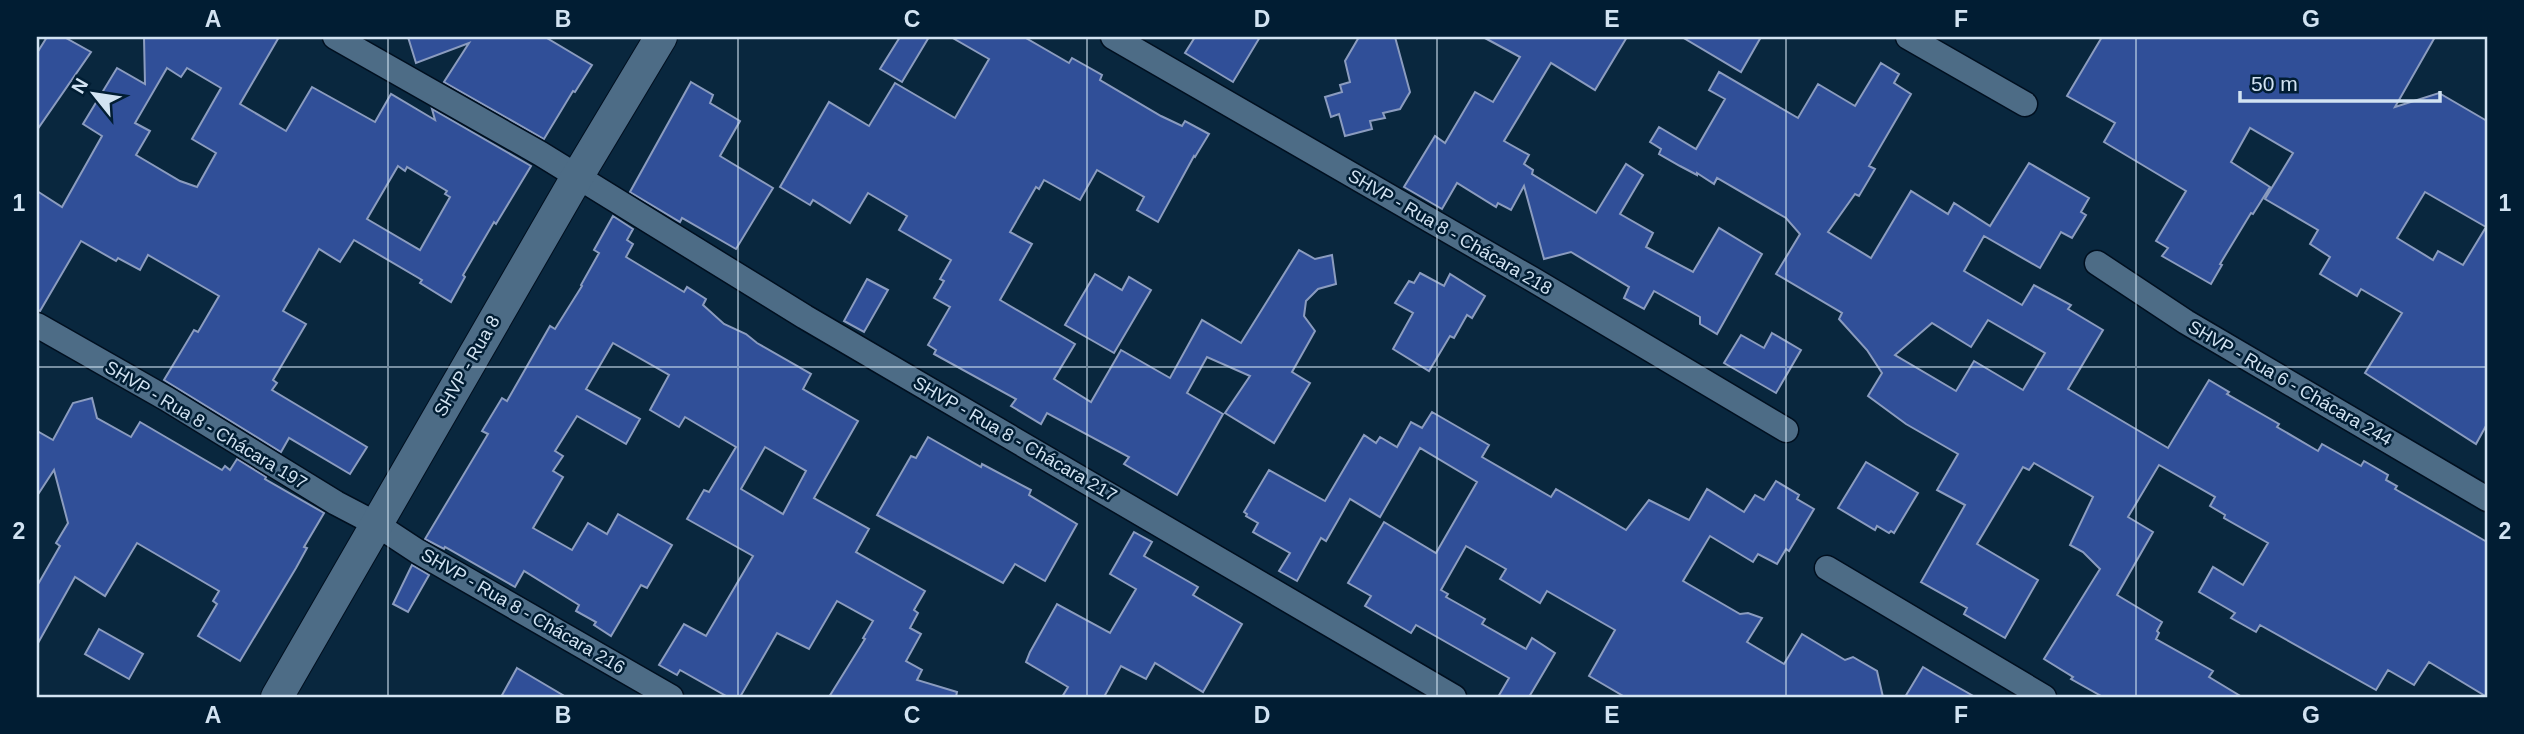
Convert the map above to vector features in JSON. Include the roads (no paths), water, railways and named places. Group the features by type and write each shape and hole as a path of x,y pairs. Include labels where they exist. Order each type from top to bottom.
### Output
{"street":[{"name":"SHVP - Rua 8 - Chácara 217","path":"335,37 541,154 805,317 1454,697"},
{"name":"SHVP - Rua 8","path":"277,697 577,177 661,37"},
{"name":"SHVP - Rua 8 - Chácara 218","path":"1113,37 1556,293 1786,430"},
{"path":"1908,37 2025,104"},
{"name":"SHVP - Rua 6 - Chácara 244","path":"2097,263 2186,323 2487,499"},
{"name":"SHVP - Rua 8 - Chácara 197","path":"37,325 167,399 336,503 376,524"},
{"name":"SHVP - Rua 8 - Chácara 216","path":"376,524 417,551 671,697"},
{"path":"1827,568 2044,697"}]}
